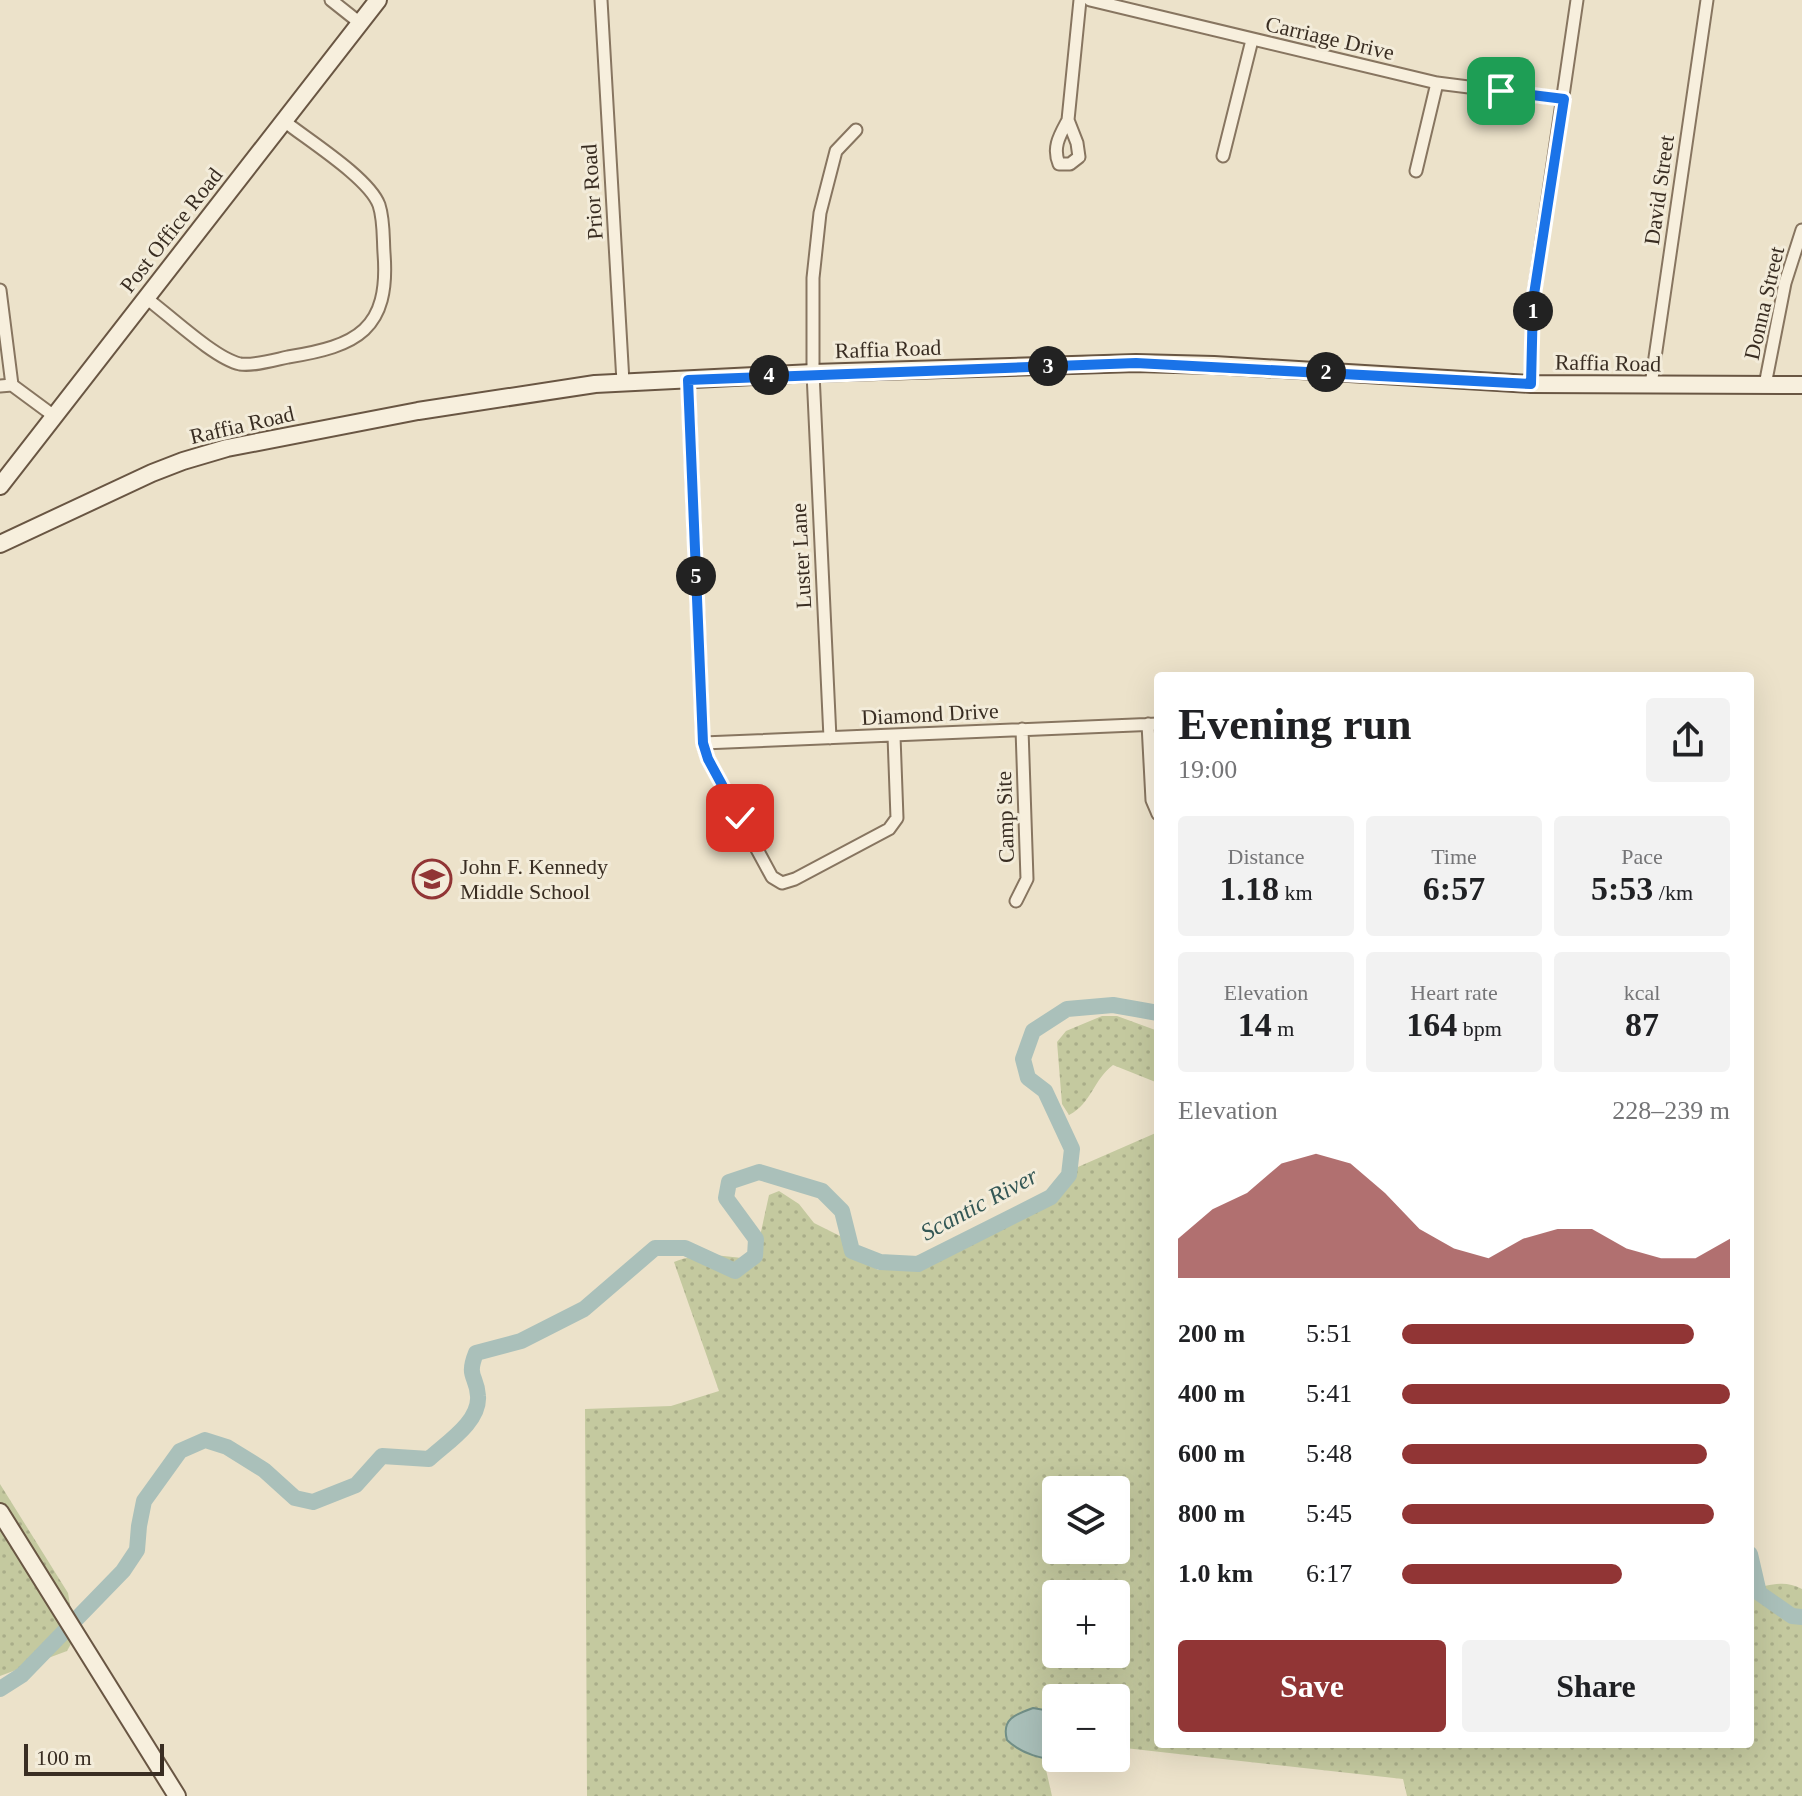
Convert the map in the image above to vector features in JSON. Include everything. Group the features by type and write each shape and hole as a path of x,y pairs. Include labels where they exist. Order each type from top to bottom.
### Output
{"main road":[{"name":"Post Office Road","path":"0,486 378,0"},
{"name":"Raffia Road","path":"0,544 148,475 227,448 513,395 623,382 1136,363 1531,384 1802,385"},
{"path":"0,1512 177,1796"}],"street":[{"path":"331,0 360,23"},
{"name":"Prior Road","path":"601,0 623,382"},
{"path":"1068,120 1080,0"},
{"name":"Carriage Drive","path":"1090,0 1437,83 1564,99"},
{"path":"1531,384 1533,301 1577,0"},
{"name":"David Street","path":"1651,385 1707,0"},
{"path":"1223,156 1252,40"},
{"path":"1416,171 1437,83"},
{"path":"146,298 224,358 242,365 323,352 342,346 362,333 375,316 386,277 379,204 367,186 284,121"},
{"name":"Luster Lane","path":"830,738 813,373 813,278 820,213 836,151 856,130"},
{"name":"Donna Street","path":"1765,385 1785,283 1802,230"},
{"path":"0,290 6,386 54,416"},
{"path":"688,380 703,743 708,759 772,877 782,883 795,879 889,829 897,818 894,736"},
{"path":"1153,724 1154,805"},
{"name":"Diamond Drive","path":"703,743 1153,724"},
{"name":"Camp Site","path":"1016,901 1027,879 1022,729"}],"green space":[{"path":"1102,1016 1117,1016 1154,1030 1154,1081 1113,1065 1083,1104 1069,1115 1062,1104 1057,1042 1066,1031"},
{"path":"1154,1134 1154,1748 1754,1748 1754,1588 1782,1584 1802,1589 1802,1796 1407,1796 1403,1779 1130,1749 1130,1684 1042,1684 1042,1739 1039,1739 1042,1772 1047,1772 1052,1796 587,1796 585,1409 671,1406 719,1391 674,1262 701,1256 747,1259 757,1250 769,1195 779,1191 799,1204 814,1223 858,1245 865,1262 878,1270 895,1269 954,1252 995,1230 1020,1208 1029,1206 1071,1170"},
{"path":"0,1484 68,1593 72,1642 67,1651 0,1676"}],"water":[{"path":"1033,1708 1042,1710 1042,1757 1019,1749 1007,1740 1006,1727 1016,1715"}],"waterway":[{"name":"Scantic River","path":"0,1689 22,1675 123,1571 137,1550 144,1501 180,1451 205,1440 227,1447 264,1470 295,1498 313,1502 356,1485 382,1456 429,1459 474,1415 478,1396 472,1372 476,1353 521,1341 584,1309 655,1248 685,1248 735,1271 755,1256 756,1239 726,1198 729,1182 759,1172 822,1191 842,1211 852,1251 880,1262 918,1264 1051,1197 1069,1175 1072,1149 1045,1091 1028,1078 1023,1059 1033,1031 1067,1009 1113,1005 1154,1012"},
{"name":"Scantic River","path":"1754,1571 1759,1593 1792,1616 1802,1617"}],"place":[{"name":"John F. Kennedy Middle School","path":"432,879"}],"route":[{"path":"740,818 708,759 703,743 688,380 1136,363 1531,384 1533,301 1564,99 1501,91"}]}
